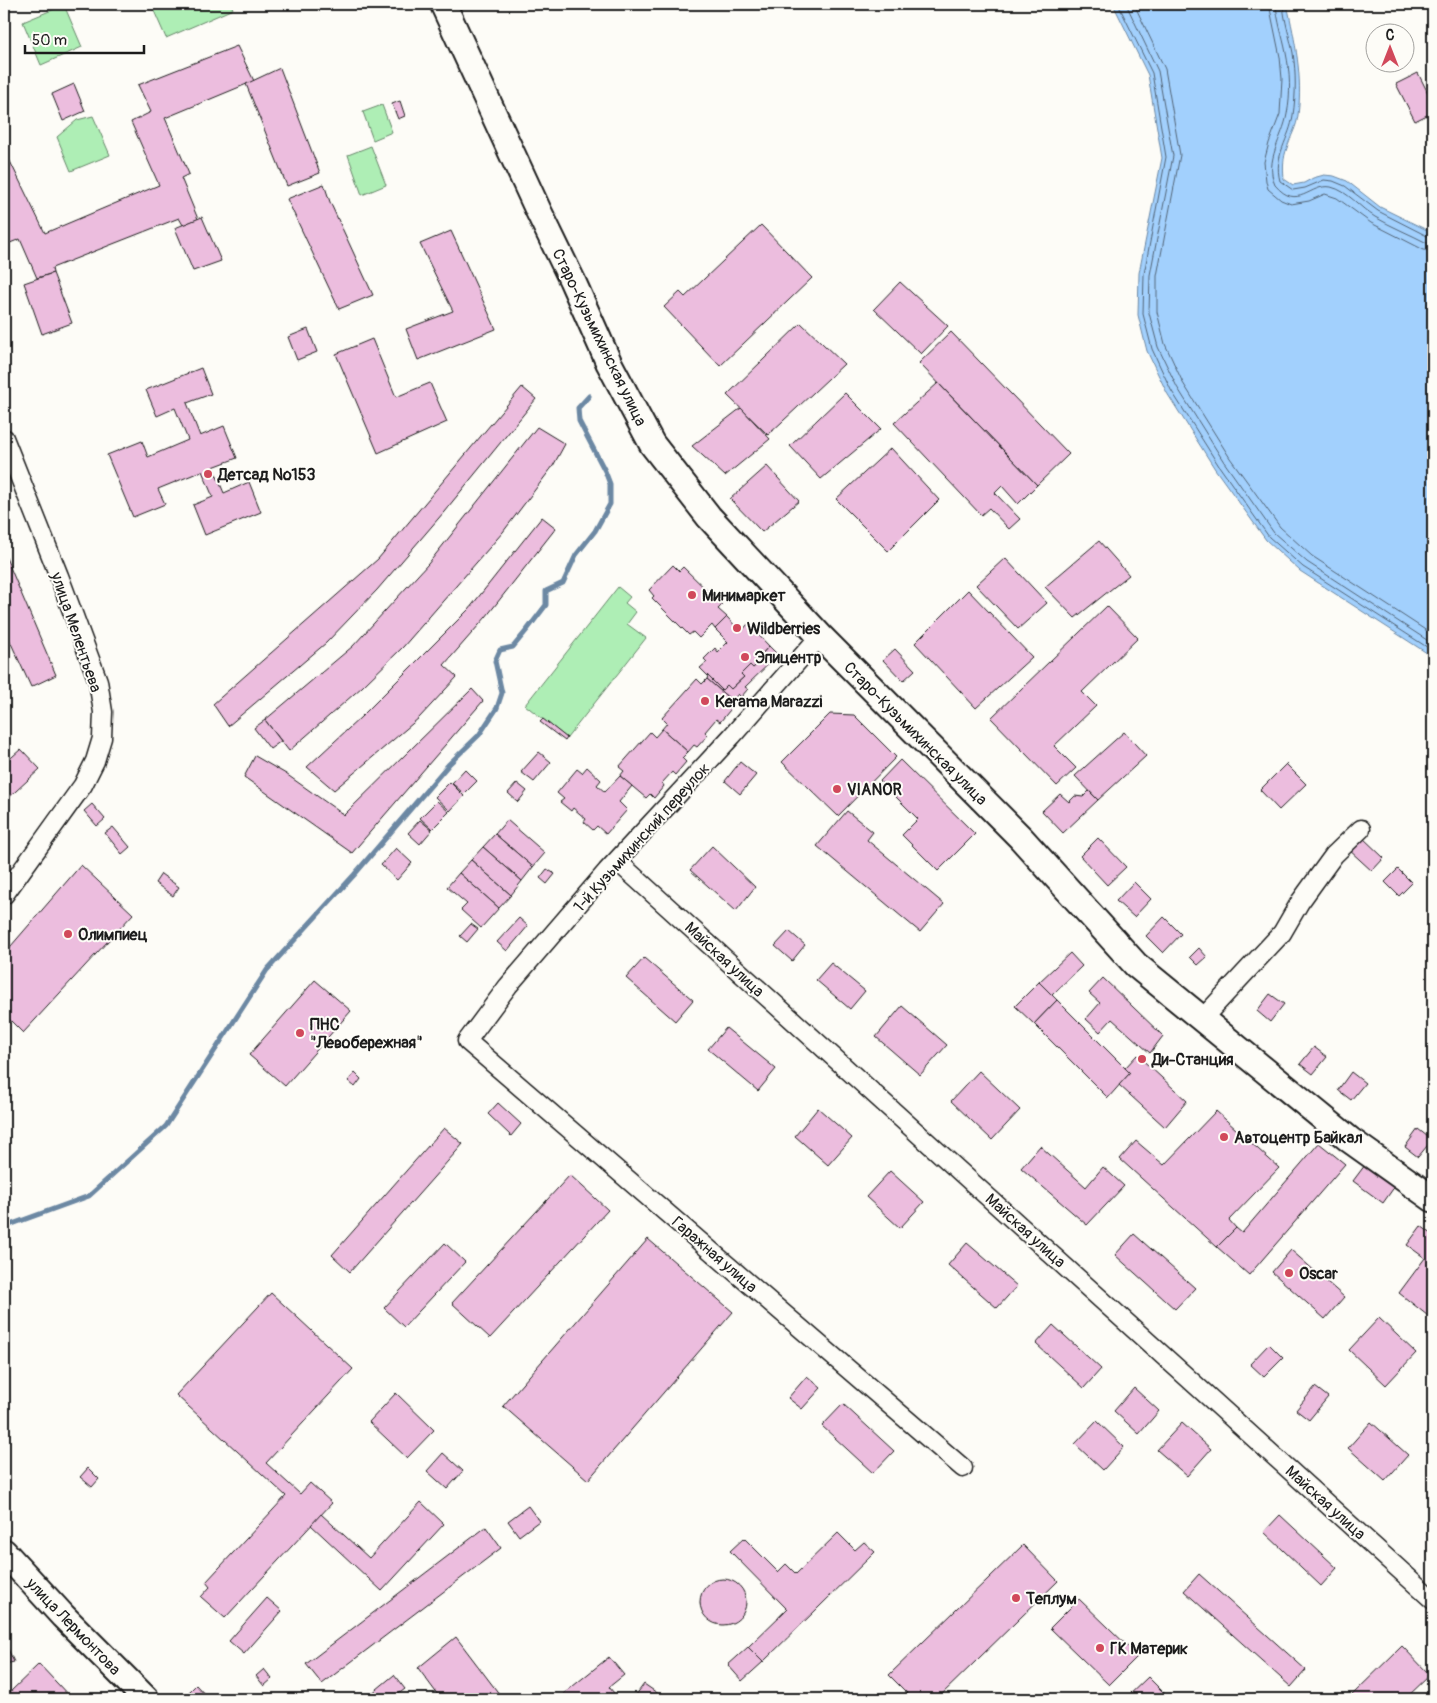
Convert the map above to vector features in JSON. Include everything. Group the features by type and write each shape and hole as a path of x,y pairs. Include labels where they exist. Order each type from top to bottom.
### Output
{"main road":[{"name":"Старо-Кузьмихинская улица","path":"443,4 609,363 652,444 709,517 820,636 1021,838 1136,965 1350,1140 1433,1199"},
{"name":"улица Лермонтова","path":"4,1552 63,1616 146,1699"}],"street":[{"name":"улица Мелентьева","path":"4,438 62,583 98,681 104,712 102,738 95,760 83,785 4,895"},
{"name":"1-й Кузьмихинский переулок","path":"467,1041 508,986 617,861 726,743 820,636"},
{"path":"1202,1019 1282,933 1300,902 1334,855 1360,829"},
{"name":"Майская улица","path":"617,861 1433,1600"},
{"name":"Гаражная улица","path":"467,1041 964,1468"}],"green space":[{"path":"151,4 231,4 233,9 166,38"},
{"path":"64,5 82,47 41,65 23,22"},
{"path":"382,105 392,132 373,140 363,112"},
{"path":"93,116 110,155 71,171 57,137 77,120"},
{"path":"371,146 386,185 362,195 348,155"},
{"path":"618,587 630,597 625,603 636,612 627,624 646,638 567,738 525,705"}],"water":[{"path":"1113,4 1287,4 1293,32 1300,87 1298,115 1288,144 1283,167 1284,179 1293,185 1324,175 1334,176 1347,181 1380,207 1433,233 1433,657 1300,571 1266,540 1215,469 1167,393 1147,351 1138,315 1139,273 1162,158 1148,75"}],"building":[{"path":"237,46 254,81 165,118 189,174 181,178 198,219 183,225 179,218 52,268 53,273 37,278 20,239 5,245 4,243 4,149 45,233 159,185 131,122 151,112 138,85"},
{"path":"280,68 320,173 287,186 246,84"},
{"path":"1418,73 1433,103 1433,112 1415,121 1396,84"},
{"path":"74,84 85,111 63,121 52,94"},
{"path":"400,101 405,116 398,119 392,104"},
{"path":"324,184 330,202 373,295 339,309 287,199"},
{"path":"202,217 221,261 193,271 175,228"},
{"path":"761,225 812,278 720,366 664,307 680,292 685,297"},
{"path":"451,231 496,329 418,360 406,329 453,311 420,244"},
{"path":"53,273 72,323 42,334 24,283"},
{"path":"900,282 948,326 921,354 874,309"},
{"path":"801,323 844,364 768,435 727,395"},
{"path":"308,329 317,352 297,360 288,337"},
{"path":"951,332 1069,454 1037,485 919,363"},
{"path":"372,339 396,397 430,383 447,422 378,453 336,354"},
{"path":"201,368 211,394 187,403 200,436 224,426 237,458 213,467 224,493 249,482 261,512 205,535 193,505 213,497 202,471 158,489 165,504 133,517 107,455 142,441 148,457 188,440 175,408 157,416 146,390"},
{"path":"938,383 1037,485 1018,504 1002,486 995,493 1020,519 1009,529 989,508 981,515 894,423"},
{"path":"522,387 536,399 444,512 377,590 326,643 228,726 213,704 378,559"},
{"path":"845,393 881,429 821,479 790,446"},
{"path":"741,408 770,439 725,476 692,446"},
{"path":"537,427 565,444 553,466 503,532 403,647 362,687 289,751 265,720 353,646 428,564"},
{"path":"891,448 939,500 888,551 836,499"},
{"path":"767,466 799,501 762,532 730,499"},
{"path":"542,517 556,528 486,617 444,665 457,677 419,718 334,790 307,767 361,717 469,609"},
{"path":"1099,541 1129,575 1075,618 1045,587"},
{"path":"4,553 56,675 31,687 4,628"},
{"path":"1005,558 1047,603 1018,629 976,585"},
{"path":"673,565 679,571 683,567 722,605 718,609 727,617 715,629 712,625 699,638 693,632 689,635 652,598 654,596 649,590"},
{"path":"968,590 1032,657 976,708 915,643"},
{"path":"1107,606 1138,638 1082,692 1096,706 1054,746 1076,768 1057,786 991,718"},
{"path":"727,617 741,632 748,624 769,646 761,655 765,658 753,668 750,665 741,674 744,677 731,689 727,685 722,690 700,668 707,662 704,659 715,648 718,652 728,642 715,629"},
{"path":"769,646 778,655 745,687 748,689 741,697 738,694 732,701 707,679 708,676 722,690 727,685 731,689 744,677 741,674 750,665 753,668 765,658 761,655"},
{"path":"895,649 915,670 903,681 883,660"},
{"path":"697,679 702,684 707,679 732,701 727,707 730,710 720,722 716,719 705,732 708,735 697,747 694,745 688,752 662,729 667,723 662,718"},
{"path":"472,689 483,701 352,853 244,777 255,756 286,774 344,815"},
{"name":"VIANOR","path":"830,714 854,715 896,757 838,816 782,762"},
{"path":"543,719 567,738 565,741 540,722"},
{"path":"265,720 281,741 270,749 254,728"},
{"path":"662,729 688,752 682,758 686,762 675,775 672,772 662,783 664,786 654,798 650,794 646,798 620,776 624,771 619,767 650,732 655,737"},
{"path":"1124,732 1146,756 1098,800 1075,776"},
{"path":"21,749 40,769 4,802 4,764"},
{"path":"539,752 551,762 534,782 521,772"},
{"path":"900,760 975,834 938,871 902,835 918,819 880,781"},
{"path":"740,762 756,775 740,794 725,781"},
{"path":"1286,764 1306,784 1279,810 1260,790"},
{"path":"587,767 601,780 597,785 605,792 620,776 632,786 619,802 627,810 606,834 597,826 593,830 584,822 586,819 573,808 571,811 560,802 564,799 557,793 577,769 582,773"},
{"path":"465,769 477,781 464,794 452,783"},
{"path":"450,782 464,796 450,811 435,797"},
{"path":"517,783 527,791 518,802 508,793"},
{"path":"1089,791 1098,800 1063,833 1042,811 1060,794 1069,802 1075,796 1083,797"},
{"path":"437,801 449,812 432,829 420,818"},
{"path":"92,804 105,819 97,826 84,811"},
{"path":"847,811 873,832 867,840 944,904 920,932 817,846"},
{"path":"420,820 432,830 420,844 408,833"},
{"path":"507,820 545,853 533,867 495,834"},
{"path":"113,827 130,847 122,854 105,833"},
{"path":"495,834 533,867 522,881 483,847"},
{"path":"1361,836 1384,858 1372,871 1348,849"},
{"path":"1098,838 1126,867 1107,885 1080,856"},
{"path":"712,846 755,887 736,911 690,870"},
{"path":"483,847 522,881 511,895 471,860"},
{"path":"396,848 412,863 397,880 381,865"},
{"path":"471,860 511,895 499,908 459,873"},
{"name":"Олимпиец","path":"81,865 133,914 23,1033 4,1014 4,954"},
{"path":"547,869 555,874 547,884 540,878"},
{"path":"1398,869 1412,883 1399,896 1385,882"},
{"path":"459,873 499,908 481,928 461,910 467,904 447,887"},
{"path":"161,874 179,887 173,896 155,883"},
{"path":"1134,882 1151,899 1134,917 1116,901"},
{"path":"1433,916 1433,929 1427,923"},
{"path":"1164,917 1181,934 1163,953 1146,936"},
{"path":"519,918 528,926 507,951 497,942"},
{"path":"471,924 478,929 467,942 460,936"},
{"path":"789,931 805,945 792,961 775,946"},
{"path":"1199,948 1207,957 1198,965 1190,957"},
{"path":"1070,953 1082,966 1052,995 1039,982"},
{"path":"644,958 693,1000 675,1021 626,978"},
{"path":"831,963 865,991 850,1009 816,980"},
{"path":"1103,978 1163,1036 1150,1053 1112,1019 1100,1032 1086,1019 1100,1003 1089,993"},
{"name":"ПНС \"Левобережная\"","path":"315,980 351,1011 285,1086 249,1055"},
{"path":"1039,982 1057,1000 1034,1024 1015,1006"},
{"path":"1270,994 1284,1004 1270,1022 1257,1011"},
{"path":"1057,1000 1130,1073 1108,1098 1034,1024"},
{"path":"902,1006 947,1045 920,1075 876,1037"},
{"path":"726,1028 776,1069 758,1091 708,1049"},
{"path":"1314,1047 1327,1057 1313,1074 1300,1064"},
{"path":"1137,1055 1187,1101 1165,1127 1119,1085 1130,1073 1125,1068"},
{"path":"979,1071 1020,1110 992,1140 951,1101"},
{"path":"1351,1072 1365,1083 1351,1100 1338,1090"},
{"path":"355,1073 361,1079 355,1087 348,1081"},
{"path":"498,1103 521,1124 511,1136 488,1114"},
{"path":"818,1108 852,1138 828,1165 795,1136"},
{"path":"1216,1111 1279,1168 1229,1220 1236,1228 1217,1247 1120,1159 1136,1141 1164,1165"},
{"path":"444,1128 463,1144 350,1272 332,1255"},
{"path":"1418,1129 1432,1140 1418,1157 1405,1147"},
{"path":"1319,1143 1345,1164 1249,1275 1217,1247 1236,1228 1242,1233"},
{"path":"1040,1146 1086,1187 1103,1167 1124,1186 1087,1225 1021,1168"},
{"path":"1365,1165 1395,1186 1383,1203 1353,1181"},
{"path":"890,1171 924,1202 900,1228 866,1197"},
{"path":"570,1175 608,1210 490,1338 452,1303"},
{"path":"1421,1226 1433,1235 1432,1319 1399,1293 1425,1258 1407,1245"},
{"path":"1134,1234 1195,1288 1175,1309 1115,1255"},
{"path":"648,1239 733,1312 588,1480 503,1406"},
{"path":"445,1243 465,1262 404,1327 384,1308"},
{"path":"967,1243 1017,1286 997,1308 948,1265"},
{"path":"1291,1250 1344,1297 1325,1319 1272,1272"},
{"path":"271,1293 353,1369 266,1463 300,1494 310,1483 332,1503 225,1618 201,1597 210,1587 206,1582 286,1496 176,1395"},
{"path":"1379,1318 1416,1353 1386,1385 1349,1350"},
{"path":"1053,1325 1101,1369 1084,1388 1036,1344"},
{"path":"1269,1344 1283,1358 1264,1377 1250,1364"},
{"path":"807,1376 821,1388 802,1409 788,1398"},
{"path":"1315,1387 1328,1397 1309,1420 1296,1410"},
{"path":"1134,1388 1159,1411 1139,1434 1114,1411"},
{"path":"396,1393 434,1430 407,1458 369,1422"},
{"path":"843,1404 894,1451 873,1473 822,1426"},
{"path":"1097,1421 1124,1447 1103,1470 1075,1444"},
{"path":"1371,1422 1408,1455 1385,1481 1348,1448"},
{"path":"1182,1423 1211,1449 1187,1476 1157,1450"},
{"path":"443,1453 463,1471 447,1489 427,1471"},
{"path":"88,1468 99,1479 92,1487 80,1477"},
{"path":"421,1502 444,1524 382,1591 311,1525 321,1514 369,1558"},
{"path":"528,1506 539,1521 519,1536 508,1521"},
{"path":"1280,1515 1337,1568 1321,1586 1264,1532"},
{"path":"486,1527 501,1548 322,1684 306,1664"},
{"path":"838,1533 855,1550 864,1542 875,1552 763,1662 748,1647 787,1609 730,1551 744,1538 778,1572 786,1564 796,1574"},
{"path":"1023,1545 1058,1581 937,1699 913,1699 889,1675"},
{"path":"1199,1574 1306,1670 1291,1687 1184,1591"},
{"path":"723,1579 736,1583 742,1589 746,1602 742,1615 736,1621 723,1625 710,1621 704,1615 700,1602 704,1589 710,1583"},
{"path":"267,1598 282,1611 244,1654 229,1641"},
{"name":"ГК Материк","path":"1079,1599 1138,1656 1109,1685 1050,1628"},
{"path":"456,1637 503,1699 441,1699 418,1668"},
{"path":"1402,1646 1430,1675 1405,1699 1348,1699"},
{"path":"7,1647 14,1662 5,1664 8,1666 4,1670 4,1648"},
{"path":"748,1647 763,1662 742,1681 728,1665"},
{"path":"609,1657 624,1675 609,1687 619,1699 557,1699"},
{"path":"39,1664 72,1699 17,1699 10,1692"},
{"path":"264,1669 272,1679 264,1686 256,1676"},
{"path":"394,1675 405,1689 392,1699 365,1699"},
{"path":"1148,1677 1170,1699 1125,1699"},
{"path":"644,1684 666,1699 633,1699"},
{"path":"196,1685 207,1699 194,1699 188,1693"}],"waterway":[{"path":"4,1227 89,1196 166,1126 267,970 354,875 449,764 479,735 497,708 502,693 495,661 500,650 513,647 546,605 546,591 563,583 576,555 595,531 610,504 610,484 579,421 578,408 589,396"}],"place":[{"name":"Детсад №153","path":"208,474"},
{"name":"Минимаркет","path":"692,595"},
{"name":"Wildberries","path":"737,628"},
{"name":"Эпицентр","path":"745,657"},
{"name":"Kerama Marazzi","path":"705,701"},
{"name":"VIANOR","path":"837,789"},
{"name":"Олимпиец","path":"68,934"},
{"name":"ПНС \"Левобережная\"","path":"300,1033"},
{"name":"Ди-Станция","path":"1142,1059"},
{"name":"Автоцентр Байкал","path":"1224,1137"},
{"name":"Oscar","path":"1289,1273"},
{"name":"Теплум","path":"1016,1598"},
{"name":"ГК Материк","path":"1100,1648"}]}
